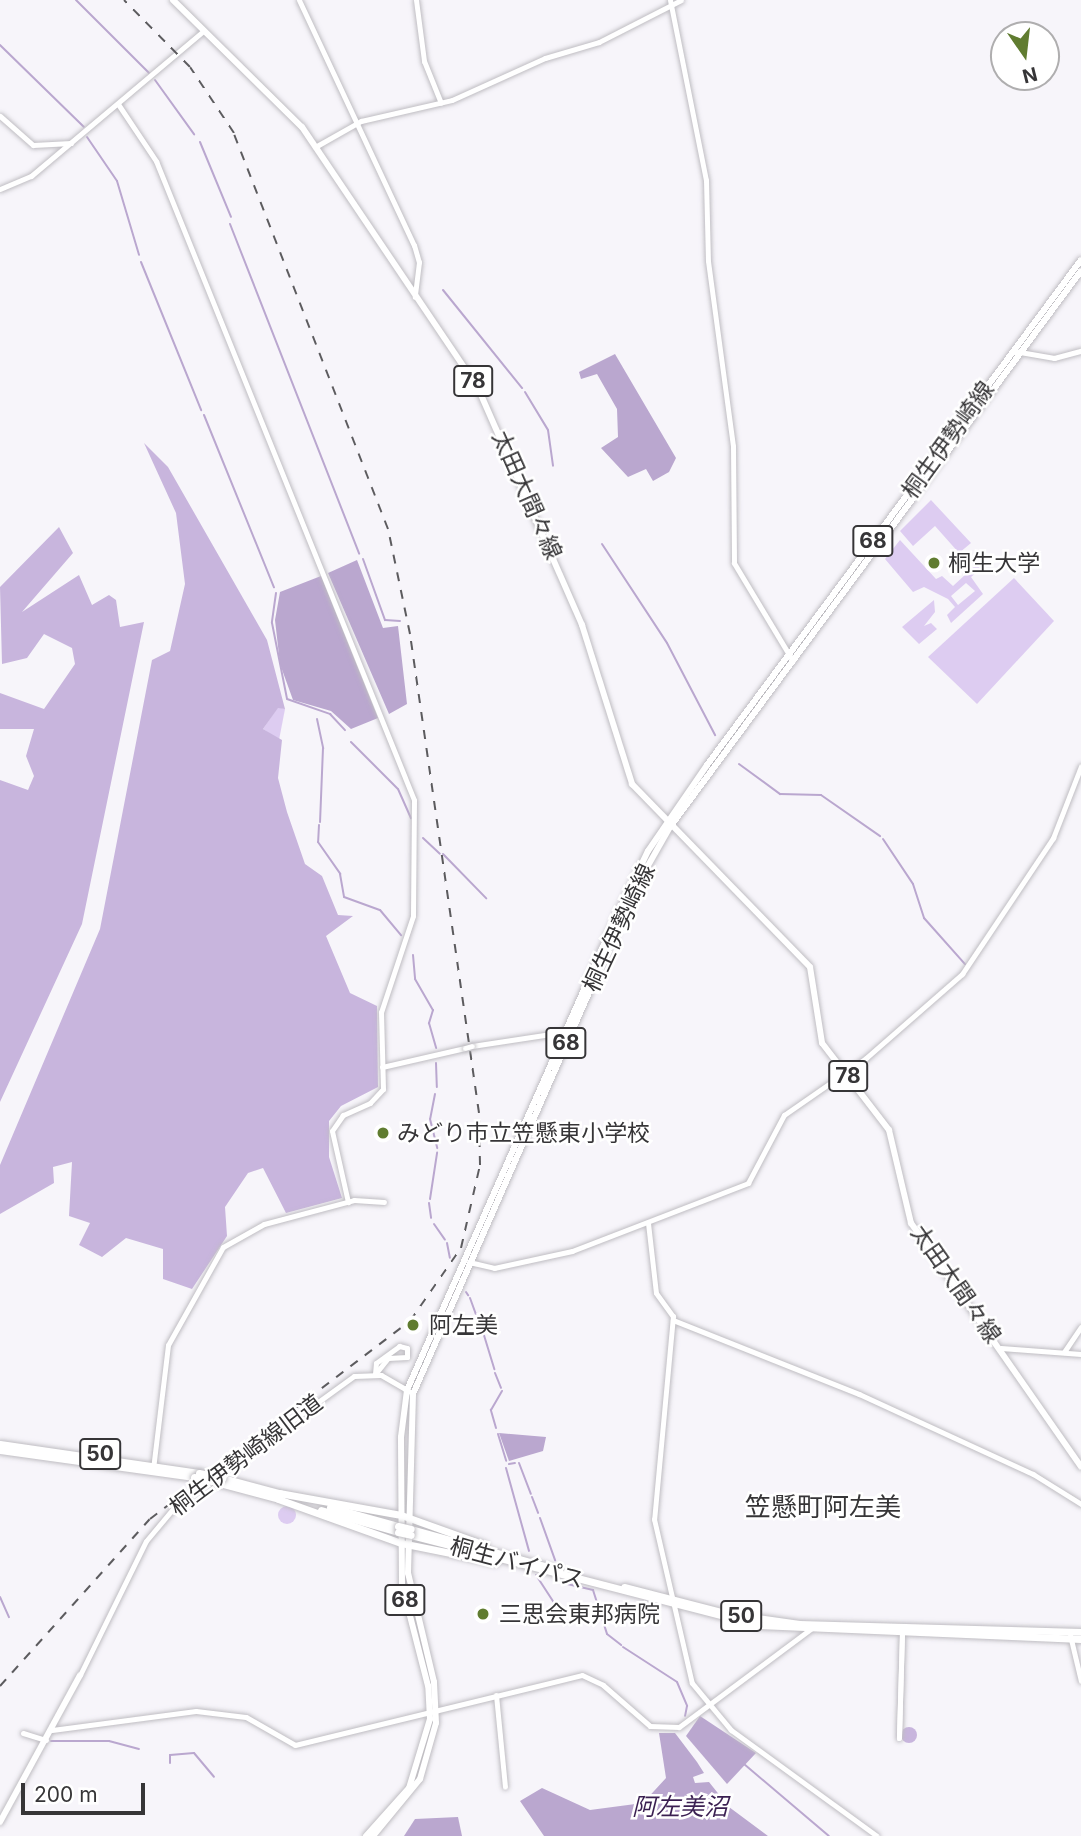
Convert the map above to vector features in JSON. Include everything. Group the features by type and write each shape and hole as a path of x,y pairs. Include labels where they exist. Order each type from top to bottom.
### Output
{"highway":[{"name":"桐生バイパス","path":"0,1444 154,1466 219,1480 672,1603"},
{"name":"桐生バイパス","path":"0,1450 154,1466"},
{"name":"50","path":"279,1496 404,1516 562,1571"},
{"name":"50","path":"279,1496 404,1544 533,1569"},
{"name":"桐生バイパス","path":"411,1532 533,1569 672,1603 813,1628 1070,1635 1081,1632"},
{"name":"桐生バイパス","path":"1070,1635 1081,1639"}],"main road":[{"name":"太田大間々線","path":"173,0 290,114 315,147 490,413 582,625 624,769 669,825 802,955 817,982 821,1038 889,1130 917,1234 1001,1348 1081,1467"},
{"name":"桐生伊勢崎線","path":"1018,351 1081,260"},
{"name":"桐生伊勢崎線","path":"466,1261 477,1227 631,885 669,825 791,658 1018,351 1081,271"},
{"name":"桐生伊勢崎線","path":"466,1261 633,892 669,825"},
{"name":"68","path":"373,1836 423,1774 433,1710 410,1593 404,1544 410,1392 466,1261"},
{"path":"0,1822 80,1675"},
{"name":"68","path":"366,1836 413,1782 433,1710"}],"street":[{"path":"299,0 358,122 419,262 415,297"},
{"path":"416,0 424,61 441,103"},
{"path":"315,147 358,122 441,103 603,40 670,3 681,0"},
{"path":"670,3 706,180 708,261 733,446 734,563 791,658"},
{"path":"0,189 31,176 203,31"},
{"path":"118,104 156,161 413,794 413,916 381,1012 382,1067 379,1096 333,1127 333,1152 348,1202"},
{"path":"0,116 33,145 71,143"},
{"path":"1018,351 1054,358 1081,351"},
{"path":"466,1261 494,1268 566,1253 748,1183 784,1115 845,1073 967,967 1053,838 1081,766"},
{"path":"382,1067 472,1046 564,1032"},
{"path":"154,1466 168,1345 220,1251 254,1227 348,1202 384,1202"},
{"path":"648,1223 656,1293 673,1320 859,1394 1037,1475 1081,1504"},
{"path":"673,1320 654,1513 692,1683 705,1702 789,1778 855,1815 877,1836"},
{"path":"1064,1352 1081,1327"},
{"name":"桐生伊勢崎線旧道","path":"80,1675 146,1541 166,1514 349,1379 375,1374 388,1358 407,1357 407,1348 399,1346 377,1362 375,1374"},
{"path":"1001,1348 1081,1354"},
{"path":"375,1374 410,1392"},
{"path":"52,1730 196,1711 246,1717 295,1745 586,1675 655,1727 683,1726 705,1702 813,1628"},
{"path":"898,1748 902,1631"},
{"path":"1070,1635 1081,1681"},
{"path":"496,1695 505,1787"},
{"path":"23,1733 47,1740"}],"shaded area":[{"path":"144,443 168,467 267,640 285,709 278,708 263,729 282,740 278,778 287,812 305,864 322,876 338,915 353,916 326,936 350,993 377,1006 378,1087 341,1106 329,1121 329,1157 342,1198 286,1213 263,1168 248,1173 225,1207 227,1236 192,1289 163,1279 163,1249 126,1238 102,1257 79,1245 90,1223 69,1216 72,1162 53,1167 54,1183 0,1214 0,1165 100,929 152,660 170,651 185,584 176,513"},
{"path":"931,500 971,543 959,553 935,526 913,546 900,531"},
{"path":"59,527 73,553 22,612 79,575 92,605 109,595 116,600 120,627 144,622 82,924 0,1102 0,780 28,790 34,776 26,756 34,729 0,729 0,693 44,709 75,664 72,648 44,634 27,658 2,664 0,587"},
{"path":"900,540 936,579 942,576 953,586 979,562 983,567 971,577 983,594 951,623 947,615 955,607 948,599 924,587 913,592 885,559","holes":["966,583 975,591 958,605 951,596"]},
{"path":"1014,578 1054,621 977,704 928,657"},
{"path":"934,600 935,612 924,626 931,623 937,629 919,644 902,627"},
{"path":"278,707 285,709 279,740 263,729"},
{"path":"287,1506 293,1509 296,1515 293,1521 287,1524 281,1521 278,1515 281,1509"},
{"path":"909,1727 917,1735 909,1743 901,1735"}],"water":[{"path":"615,354 676,458 669,472 653,481 646,469 628,477 601,448 618,437 617,409 597,374 581,379 579,372"},
{"path":"357,560 383,628 398,626 407,704 389,714 328,573"},
{"path":"321,576 378,718 351,729 331,711 293,700 280,664 275,620 280,592"},
{"path":"499,1433 546,1437 543,1451 509,1461"},
{"path":"700,1716 756,1753 727,1784 686,1736"},
{"name":"阿左美沼","path":"659,1733 675,1733 697,1762 704,1773 693,1777 695,1783 709,1782 729,1807 768,1836 544,1836 520,1801 542,1788 590,1810 643,1803 666,1778"},
{"path":"458,1817 462,1836 404,1836 415,1819"}],"waterway":[{"path":"76,0 149,73"},
{"path":"0,45 84,127"},
{"path":"155,80 194,134"},
{"path":"87,137 117,181 139,255"},
{"path":"200,142 231,217"},
{"path":"230,224 359,554"},
{"path":"141,262 201,410"},
{"path":"443,290 522,388"},
{"path":"525,392 548,430 553,466"},
{"path":"204,415 274,587"},
{"path":"602,544 667,643 715,735"},
{"path":"363,559 385,620 400,621"},
{"path":"276,593 272,623 287,699 330,714 345,730"},
{"path":"317,719 323,748 320,822"},
{"path":"351,742 398,789 411,818"},
{"path":"739,764 780,794 821,795 880,836"},
{"path":"319,825 318,842 340,874 344,897 380,910 401,935"},
{"path":"423,838 440,854"},
{"path":"883,839 913,884 924,918 965,964"},
{"path":"443,854 486,898"},
{"path":"413,955 415,979 433,1010 429,1023 436,1048"},
{"path":"436,1063 437,1087"},
{"path":"435,1094 430,1119 437,1148"},
{"path":"430,1199 437,1153"},
{"path":"429,1203 431,1218"},
{"path":"434,1224 445,1240"},
{"path":"447,1243 450,1258"},
{"path":"470,1298 481,1328"},
{"path":"483,1332 494,1369"},
{"path":"495,1373 501,1388"},
{"path":"496,1428 491,1410 502,1391"},
{"path":"498,1434 506,1461"},
{"path":"509,1464 515,1463"},
{"path":"519,1463 531,1494"},
{"path":"506,1468 529,1551"},
{"path":"532,1497 538,1513"},
{"path":"540,1518 555,1560"},
{"path":"536,1575 556,1606"},
{"path":"563,1583 593,1590 607,1634 621,1645"},
{"path":"0,1597 9,1617"},
{"path":"623,1647 677,1682 687,1706 685,1716"},
{"path":"51,1741 109,1741 139,1749"},
{"path":"170,1763 170,1755 194,1753 214,1777"},
{"path":"744,1764 829,1836"}],"railway":[{"path":"0,1686 150,1519 410,1321 461,1248 480,1165 479,1113 410,634 388,529 234,133 190,67 124,0"}],"place":[{"name":"桐生大学","path":"934,563"},
{"name":"みどり市立笠懸東小学校","path":"383,1133"},
{"name":"阿左美","path":"413,1325"},
{"name":"三思会東邦病院","path":"483,1614"}],"district":[{"name":"笠懸町阿左美","path":"823,1507"}]}
